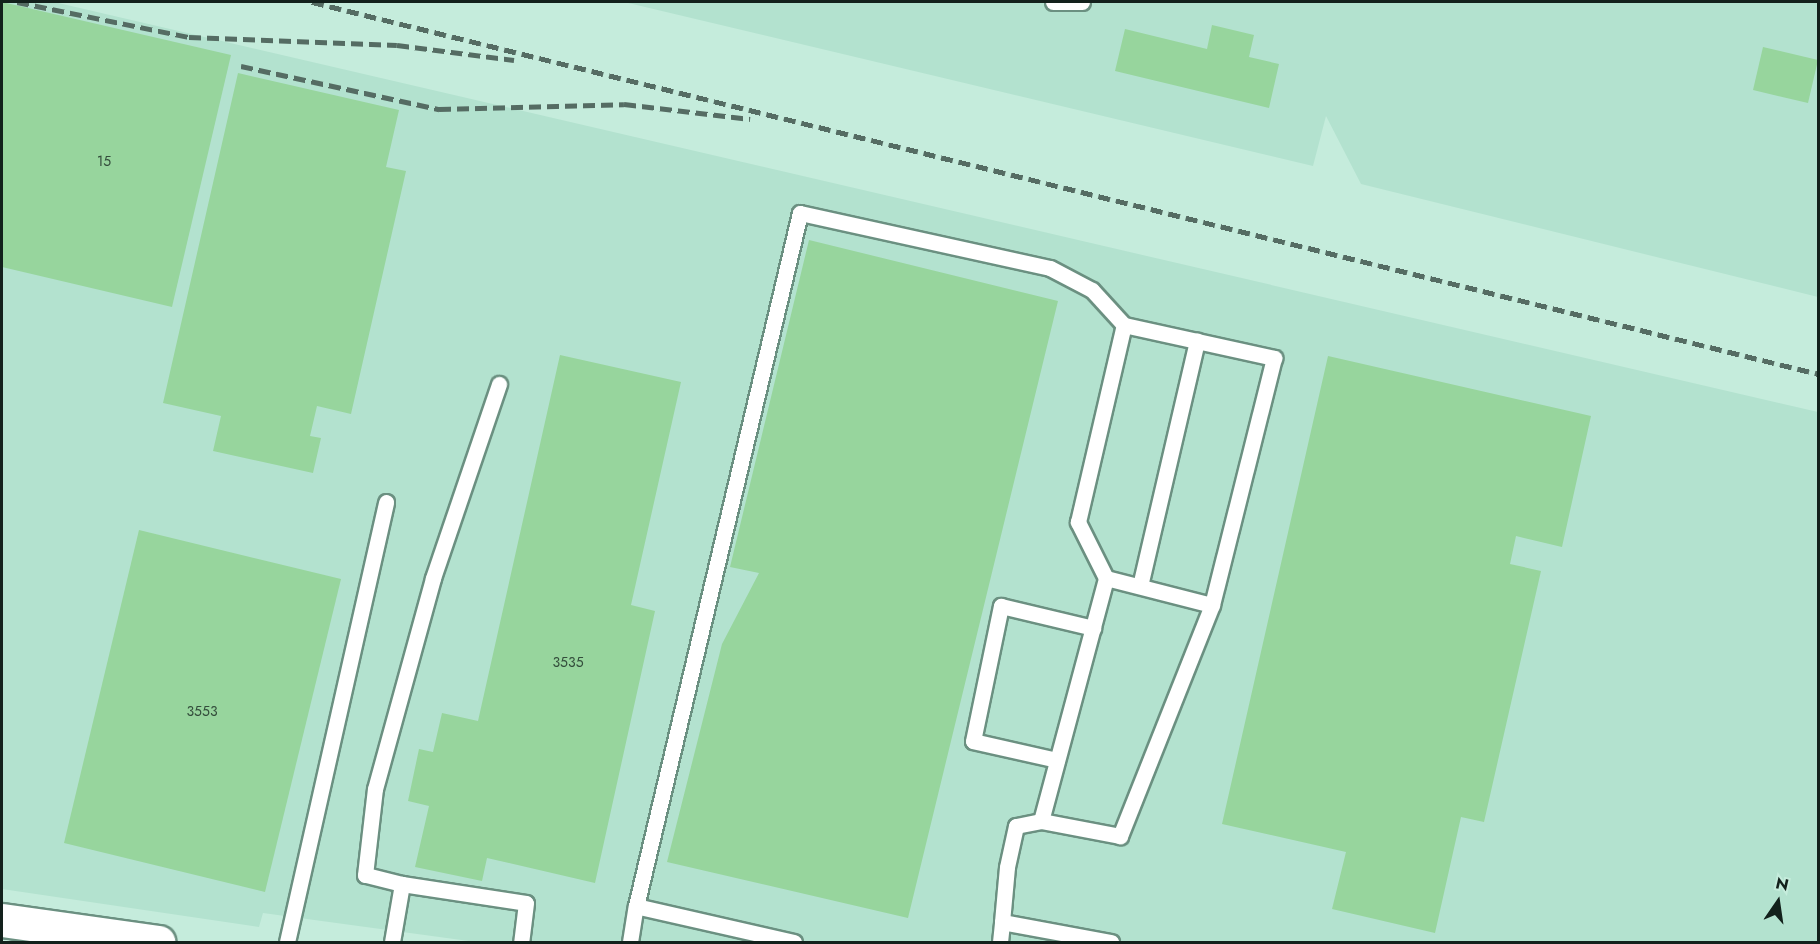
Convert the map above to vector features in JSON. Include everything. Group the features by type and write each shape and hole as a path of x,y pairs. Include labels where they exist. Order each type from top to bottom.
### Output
{"street":[{"path":"2,920 158,942"}],"lane":[{"path":"1053,2 1082,2"},
{"path":"630,942 636,906 800,213 1050,268 1092,290 1124,325 1274,358 1212,605 1120,836 1041,821 1016,825 1007,867 1000,942"},
{"path":"1041,821 1106,578 1078,522 1124,325"},
{"path":"1140,586 1197,341"},
{"path":"499,384 433,578 375,789 365,876 526,903 521,942"},
{"path":"287,942 386,502"},
{"path":"1106,578 1212,605"},
{"path":"1057,760 973,741 1001,606 1093,628"},
{"path":"392,942 402,884"},
{"path":"636,906 794,942"},
{"path":"1002,922 1111,942"}],"shaded area":[{"path":"2,2 54,2 1818,412 1818,942 476,942 263,913 259,927 2,889"},
{"path":"624,2 1818,2 1818,297 1361,184 1326,116 1313,166"}],"building":[{"path":"2,2 231,55 172,307 2,267"},
{"path":"1212,25 1254,35 1249,57 1279,64 1269,108 1115,71 1125,29 1207,49"},
{"path":"1763,47 1818,60 1808,103 1753,90"},
{"path":"238,73 399,110 386,167 406,171 351,414 317,406 310,436 321,438 313,473 213,451 221,416 163,403"},
{"path":"809,240 1058,301 908,918 667,862 722,644 759,573 730,567"},
{"path":"560,355 681,382 631,605 655,611 595,883 487,858 482,881 415,867 429,806 408,801 419,749 433,752 442,713 478,721"},
{"path":"1328,356 1591,416 1562,547 1516,536 1510,564 1541,571 1484,822 1461,817 1435,933 1332,909 1346,852 1222,824"},
{"path":"139,530 341,579 265,892 64,843"}],"railway":[{"path":"17,2 189,37 397,45 514,60"},
{"path":"312,2 1818,374"},
{"path":"241,66 439,109 624,104 750,119"}]}
